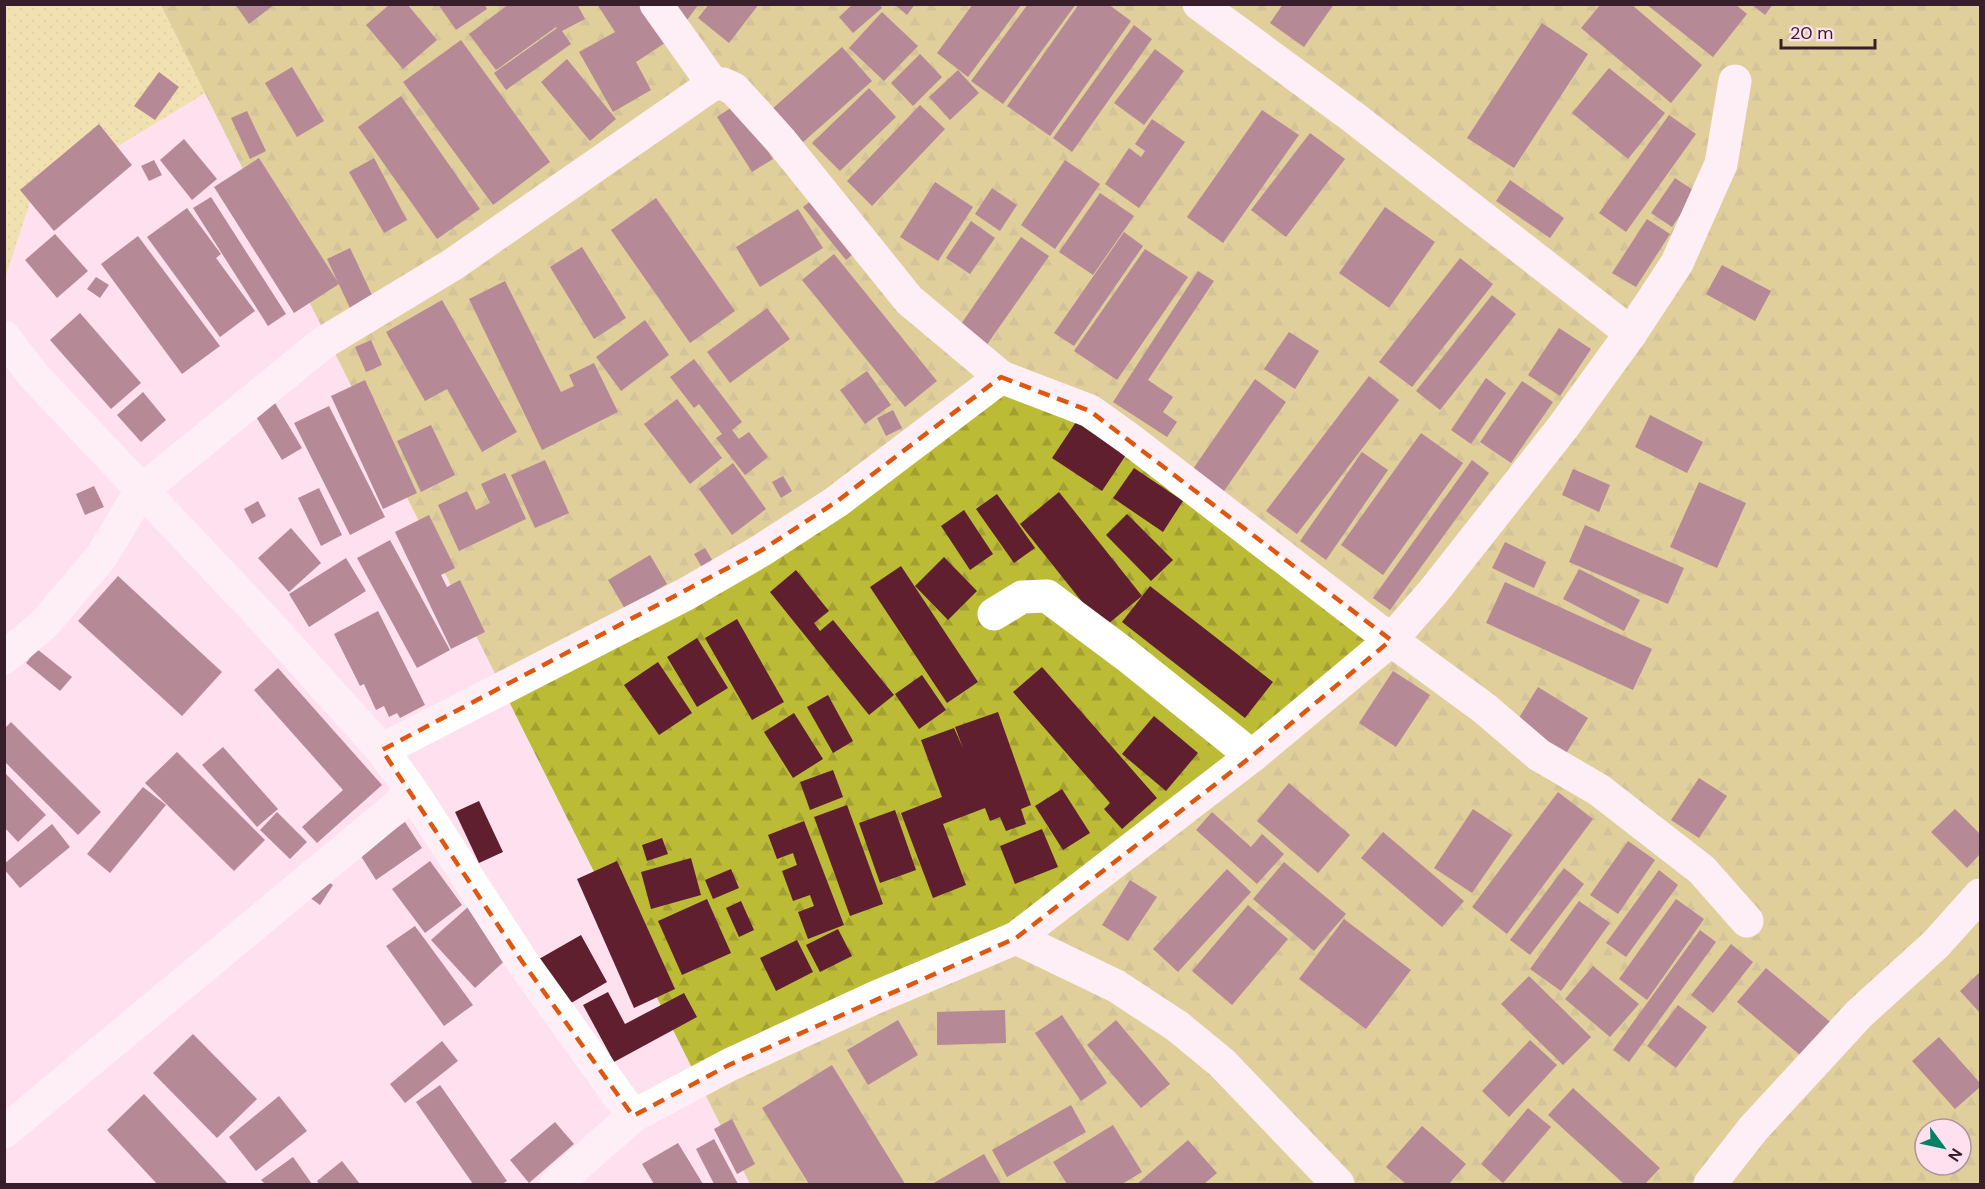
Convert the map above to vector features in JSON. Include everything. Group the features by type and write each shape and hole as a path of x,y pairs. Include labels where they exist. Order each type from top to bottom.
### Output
{"street":[{"path":"656,4 713,84"},
{"path":"1199,4 1353,117 1631,333"},
{"path":"556,1185 633,1116 729,1065 801,1031 1016,938 1252,756 1391,640 1433,592 1563,428 1631,333 1677,263 1721,164 1735,81"},
{"path":"4,658 44,624 101,558 141,491 323,343 452,265 713,84 723,84 734,89 781,141 909,300 1001,377 1090,411 1165,465 1391,640 1484,708 1539,755 1599,790 1702,870 1747,921"},
{"path":"4,337 34,376 262,616 382,750 413,793 521,960 633,1116"},
{"path":"382,750 686,594 762,550 836,502 1001,377"},
{"path":"994,614 1022,597 1047,596 1126,655 1252,756"},
{"path":"4,1132 413,793"},
{"path":"1710,1185 1753,1129 1859,1014 1936,944 1980,895"},
{"path":"1016,938 1116,986 1178,1026 1221,1063 1322,1180"}],"highlighted area":[{"path":"1001,377 1090,411 1391,640 1252,756 1016,938 729,1065 633,1116 521,960 382,750 762,550 836,502"}],"shaded area":[{"path":"5,5 172,5 220,84 31,199 5,278"}],"green space":[{"path":"161,5 1980,5 1980,1184 750,1184"}],"building":[{"path":"235,4 275,4 249,24"},
{"path":"390,4 407,4 437,40 403,69 366,25"},
{"path":"438,4 484,4 487,9 456,30"},
{"path":"509,4 577,4 585,19 562,31 571,44 506,90 494,73 557,28 496,70 469,34"},
{"path":"597,4 644,4 668,41 636,62 651,90 613,112 579,52 615,32"},
{"path":"668,4 699,4 687,20"},
{"path":"709,4 759,4 729,43 698,18"},
{"path":"853,4 879,4 882,8 853,33 839,17"},
{"path":"894,4 915,4 907,15"},
{"path":"973,4 1022,4 968,77 937,53"},
{"path":"1028,4 1076,4 1003,104 971,81"},
{"path":"1079,4 1108,4 1131,21 1050,136 1007,106"},
{"path":"1283,4 1334,4 1304,47 1270,23"},
{"path":"1601,4 1631,4 1702,65 1671,103 1581,28"},
{"path":"1646,4 1735,4 1747,14 1713,57"},
{"path":"1751,4 1773,4 1765,15"},
{"path":"882,12 918,46 884,81 849,48"},
{"path":"1542,23 1588,54 1514,168 1467,138"},
{"path":"1134,25 1152,39 1072,152 1053,138"},
{"path":"461,40 550,162 493,205 403,82"},
{"path":"842,47 872,81 801,144 771,110"},
{"path":"1155,49 1184,71 1144,125 1114,103"},
{"path":"920,54 942,77 913,106 891,83"},
{"path":"567,59 616,119 590,141 541,82"},
{"path":"292,67 324,121 297,137 265,83"},
{"path":"1609,68 1665,113 1628,159 1572,113"},
{"path":"958,70 979,93 950,120 929,97"},
{"path":"159,72 179,87 155,120 134,106"},
{"path":"869,88 896,117 840,171 812,143"},
{"path":"401,96 480,209 437,239 358,127"},
{"path":"738,103 773,159 752,172 717,117"},
{"path":"920,105 945,129 872,206 847,181"},
{"path":"1262,110 1299,135 1223,243 1187,217"},
{"path":"247,111 266,151 250,159 231,118"},
{"path":"1669,115 1696,134 1626,232 1599,213"},
{"path":"1152,119 1185,142 1139,208 1105,184 1129,148 1141,157 1145,151 1135,144"},
{"path":"99,124 132,165 54,231 20,190"},
{"path":"1310,133 1345,159 1286,237 1251,210"},
{"path":"184,139 217,179 192,200 160,160"},
{"path":"259,158 339,284 294,313 214,187"},
{"path":"374,158 407,220 384,233 349,172"},
{"path":"154,160 162,175 149,181 141,166"},
{"path":"1065,160 1100,184 1055,249 1021,225"},
{"path":"1675,178 1696,192 1672,227 1651,213"},
{"path":"1510,180 1564,218 1550,238 1496,201"},
{"path":"935,182 973,207 938,261 900,237"},
{"path":"992,188 1017,205 1000,231 975,214"},
{"path":"1100,193 1134,216 1093,275 1059,252"},
{"path":"817,196 859,249 846,260 803,207"},
{"path":"211,197 286,314 268,326 193,208"},
{"path":"656,198 735,311 690,343 611,230"},
{"path":"1385,207 1435,242 1389,308 1339,273"},
{"path":"187,208 221,254 216,258 255,311 220,337 147,237"},
{"path":"798,209 823,248 760,287 736,247"},
{"path":"1647,219 1670,234 1636,287 1612,273"},
{"path":"971,221 995,238 970,274 946,258"},
{"path":"1124,232 1143,246 1074,346 1054,333"},
{"path":"55,234 88,271 57,298 25,260"},
{"path":"138,236 220,346 182,374 101,264"},
{"path":"1021,237 1049,256 986,346 959,327"},
{"path":"582,247 626,318 594,339 550,267"},
{"path":"350,248 373,297 350,308 327,259"},
{"path":"1145,249 1188,277 1117,380 1074,351"},
{"path":"834,254 937,381 905,407 802,280"},
{"path":"1460,258 1493,284 1412,387 1379,362"},
{"path":"1722,265 1771,291 1755,321 1706,294"},
{"path":"1198,271 1214,281 1148,380 1173,397 1163,412 1177,422 1167,437 1113,402"},
{"path":"96,277 109,285 100,298 87,289"},
{"path":"505,281 561,392 574,386 569,375 594,363 618,412 542,450 469,299"},
{"path":"1492,295 1516,314 1440,410 1416,391"},
{"path":"442,300 517,432 482,452 447,389 425,401 386,332"},
{"path":"767,308 790,339 730,383 707,352"},
{"path":"80,313 141,383 111,409 50,340"},
{"path":"645,320 669,355 621,391 596,357"},
{"path":"1559,328 1591,349 1560,396 1528,375"},
{"path":"1289,332 1319,351 1295,389 1264,369"},
{"path":"371,340 382,365 366,372 355,347"},
{"path":"694,359 742,422 732,430 739,439 749,432 768,457 745,475 716,438 722,434 699,404 694,408 670,377"},
{"path":"867,371 891,405 865,424 840,390"},
{"path":"1369,376 1399,400 1297,534 1266,511"},
{"path":"1486,378 1506,393 1471,444 1451,430"},
{"path":"1255,379 1286,402 1224,491 1193,469"},
{"path":"365,380 417,493 383,509 331,396"},
{"path":"1522,381 1553,402 1511,463 1480,442"},
{"path":"143,392 166,420 141,442 117,415"},
{"path":"677,399 722,458 690,484 644,424"},
{"path":"275,403 302,448 282,460 255,415"},
{"path":"329,406 385,517 350,535 294,423"},
{"path":"893,410 902,428 886,436 877,418"},
{"path":"1650,415 1703,442 1687,473 1635,447"},
{"path":"1076,422 1126,455 1102,491 1052,458"},
{"path":"431,425 455,475 421,492 397,441"},
{"path":"1421,433 1463,463 1383,575 1341,545"},
{"path":"1362,452 1388,470 1326,560 1300,541"},
{"path":"545,460 569,513 535,528 511,475"},
{"path":"1472,460 1489,473 1390,610 1373,598"},
{"path":"733,463 766,509 732,535 699,489"},
{"path":"1134,468 1183,501 1163,532 1113,498"},
{"path":"1573,469 1610,485 1599,512 1562,495"},
{"path":"505,473 526,519 459,551 438,505 467,491 476,510 490,503 481,484"},
{"path":"783,476 792,491 781,498 772,482"},
{"path":"1699,482 1746,503 1717,568 1670,547"},
{"path":"94,486 104,507 85,515 76,494"},
{"path":"319,488 342,535 321,546 298,498"},
{"path":"1059,492 1142,596 1103,628 1020,524"},
{"path":"997,494 1035,548 1014,563 976,509"},
{"path":"258,501 266,516 252,524 244,509"},
{"path":"964,510 993,554 970,570 941,526"},
{"path":"1127,514 1173,560 1151,581 1106,535"},
{"path":"429,515 455,568 441,575 447,587 460,580 485,632 451,649 395,532"},
{"path":"1585,525 1684,568 1668,604 1569,562"},
{"path":"291,528 321,563 289,592 258,558"},
{"path":"390,540 450,650 417,668 357,558"},
{"path":"1505,542 1546,562 1534,588 1492,568"},
{"path":"705,548 714,563 703,569 694,554"},
{"path":"650,555 667,584 625,609 608,580"},
{"path":"944,557 977,591 948,620 915,586"},
{"path":"346,558 366,591 309,627 289,594"},
{"path":"901,566 978,682 947,703 870,587"},
{"path":"1579,569 1640,600 1624,631 1563,599"},
{"path":"796,570 829,611 814,623 820,631 833,620 894,695 869,715 770,592"},
{"path":"118,576 222,672 182,716 78,621"},
{"path":"1505,582 1652,649 1633,690 1486,623"},
{"path":"1150,586 1273,682 1245,718 1122,622"},
{"path":"378,611 425,705 400,718 397,713 389,717 384,706 376,710 364,684 360,686 334,634"},
{"path":"737,619 784,702 752,720 705,638"},
{"path":"697,638 728,688 697,707 667,657"},
{"path":"37,649 72,677 60,691 26,663"},
{"path":"658,662 692,713 659,735 624,685"},
{"path":"1042,667 1157,798 1122,829 1104,809 1110,803 1013,692"},
{"path":"278,668 382,785 317,843 302,827 343,790 254,690"},
{"path":"1393,671 1430,695 1396,747 1359,723"},
{"path":"922,675 946,710 919,729 895,694"},
{"path":"1538,687 1588,718 1562,760 1512,729"},
{"path":"828,695 853,741 833,753 807,707"},
{"path":"998,712 1031,805 1021,809 1026,824 1006,831 1000,817 990,821 985,808 943,824 966,885 933,898 901,813 942,797 921,740 954,728 963,748 955,727"},
{"path":"794,713 823,759 793,778 764,732"},
{"path":"1154,716 1198,753 1166,791 1122,754"},
{"path":"11,722 101,812 78,835 4,761 4,729"},
{"path":"223,747 278,809 257,827 202,765"},
{"path":"177,752 265,840 234,871 145,783"},
{"path":"833,770 843,797 810,810 800,782"},
{"path":"4,772 46,815 18,842 4,827"},
{"path":"1699,778 1727,796 1699,838 1671,820"},
{"path":"1289,783 1350,835 1318,873 1257,821"},
{"path":"143,787 166,805 110,873 87,854"},
{"path":"1062,789 1090,833 1063,850 1035,806"},
{"path":"1558,792 1593,819 1507,934 1472,907"},
{"path":"479,801 503,852 479,863 455,812"},
{"path":"847,805 883,904 850,916 814,817"},
{"path":"1473,809 1512,835 1472,893 1434,868"},
{"path":"1955,809 1980,834 1980,854 1967,868 1931,832"},
{"path":"895,810 916,870 880,883 859,823"},
{"path":"277,812 307,842 290,859 260,830"},
{"path":"1212,812 1251,847 1262,834 1284,854 1257,884 1196,830"},
{"path":"804,821 844,925 808,939 798,912 814,906 810,895 793,901 782,871 797,865 793,853 777,859 768,835"},
{"path":"405,822 422,848 376,880 359,853"},
{"path":"52,824 70,847 20,888 4,869 4,864"},
{"path":"1042,829 1058,867 1015,884 1000,846"},
{"path":"1383,832 1464,901 1442,927 1361,858"},
{"path":"662,838 668,854 647,861 642,845"},
{"path":"1628,841 1655,860 1618,914 1590,895"},
{"path":"691,858 701,895 651,909 641,872"},
{"path":"430,861 462,905 425,933 392,889"},
{"path":"617,861 675,989 634,1008 577,879"},
{"path":"1284,862 1346,914 1314,951 1253,899"},
{"path":"1564,868 1584,884 1530,955 1510,940"},
{"path":"731,869 739,888 713,899 705,880"},
{"path":"1227,869 1251,892 1178,972 1153,949"},
{"path":"1659,870 1678,885 1626,957 1606,943"},
{"path":"325,880 333,885 320,905 309,897"},
{"path":"1130,880 1157,897 1128,941 1102,925"},
{"path":"707,899 731,953 682,975 658,921"},
{"path":"1676,899 1704,919 1647,1000 1619,979"},
{"path":"741,901 754,930 739,937 726,908"},
{"path":"1579,901 1610,923 1561,991 1530,969"},
{"path":"1248,905 1288,939 1232,1005 1192,971"},
{"path":"468,907 511,955 475,988 431,940"},
{"path":"1344,919 1411,970 1366,1029 1299,979"},
{"path":"415,926 473,1005 444,1026 386,946"},
{"path":"838,929 852,956 820,972 806,945"},
{"path":"1700,930 1716,942 1629,1062 1613,1050"},
{"path":"581,935 607,982 566,1006 539,959"},
{"path":"797,940 813,972 776,991 760,958"},
{"path":"1731,944 1753,962 1713,1013 1691,995"},
{"path":"1593,966 1639,1004 1610,1037 1565,999"},
{"path":"1766,968 1835,1026 1806,1060 1737,1002"},
{"path":"1980,972 1980,1013 1960,991"},
{"path":"1529,976 1591,1037 1563,1065 1501,1004"},
{"path":"608,992 625,1024 684,993 697,1017 614,1062 583,1005"},
{"path":"1678,1005 1707,1027 1676,1068 1647,1046"},
{"path":"1005,1010 1006,1043 937,1045 937,1012"},
{"path":"1062,1015 1107,1083 1081,1101 1035,1033"},
{"path":"898,1020 918,1055 868,1085 847,1050"},
{"path":"1116,1020 1170,1084 1141,1108 1087,1045"},
{"path":"193,1034 257,1099 217,1138 153,1073"},
{"path":"1939,1037 1980,1083 1980,1087 1955,1109 1912,1061"},
{"path":"1530,1040 1557,1065 1509,1117 1482,1091"},
{"path":"442,1041 458,1061 405,1103 390,1084"},
{"path":"832,1065 905,1184 809,1184 762,1108"},
{"path":"440,1085 507,1181 502,1184 473,1184 416,1102"},
{"path":"1573,1088 1660,1168 1645,1184 1624,1184 1548,1115"},
{"path":"144,1094 228,1184 157,1184 107,1130"},
{"path":"279,1096 307,1131 256,1171 229,1137"},
{"path":"1071,1105 1086,1132 1007,1177 992,1150"},
{"path":"1528,1108 1551,1127 1503,1183 1481,1164"},
{"path":"732,1119 755,1164 737,1174 714,1129"},
{"path":"555,1122 574,1144 529,1183 510,1160"},
{"path":"1113,1125 1142,1172 1122,1184 1067,1184 1053,1162"},
{"path":"1422,1126 1466,1164 1449,1184 1406,1184 1386,1167"},
{"path":"714,1139 738,1184 714,1184 696,1149"},
{"path":"1188,1140 1217,1173 1204,1184 1137,1184"},
{"path":"678,1143 703,1184 654,1184 642,1164"},
{"path":"984,1154 1001,1184 932,1184"},
{"path":"293,1157 312,1184 265,1184 261,1180"},
{"path":"342,1161 360,1184 319,1184 317,1181"}]}
